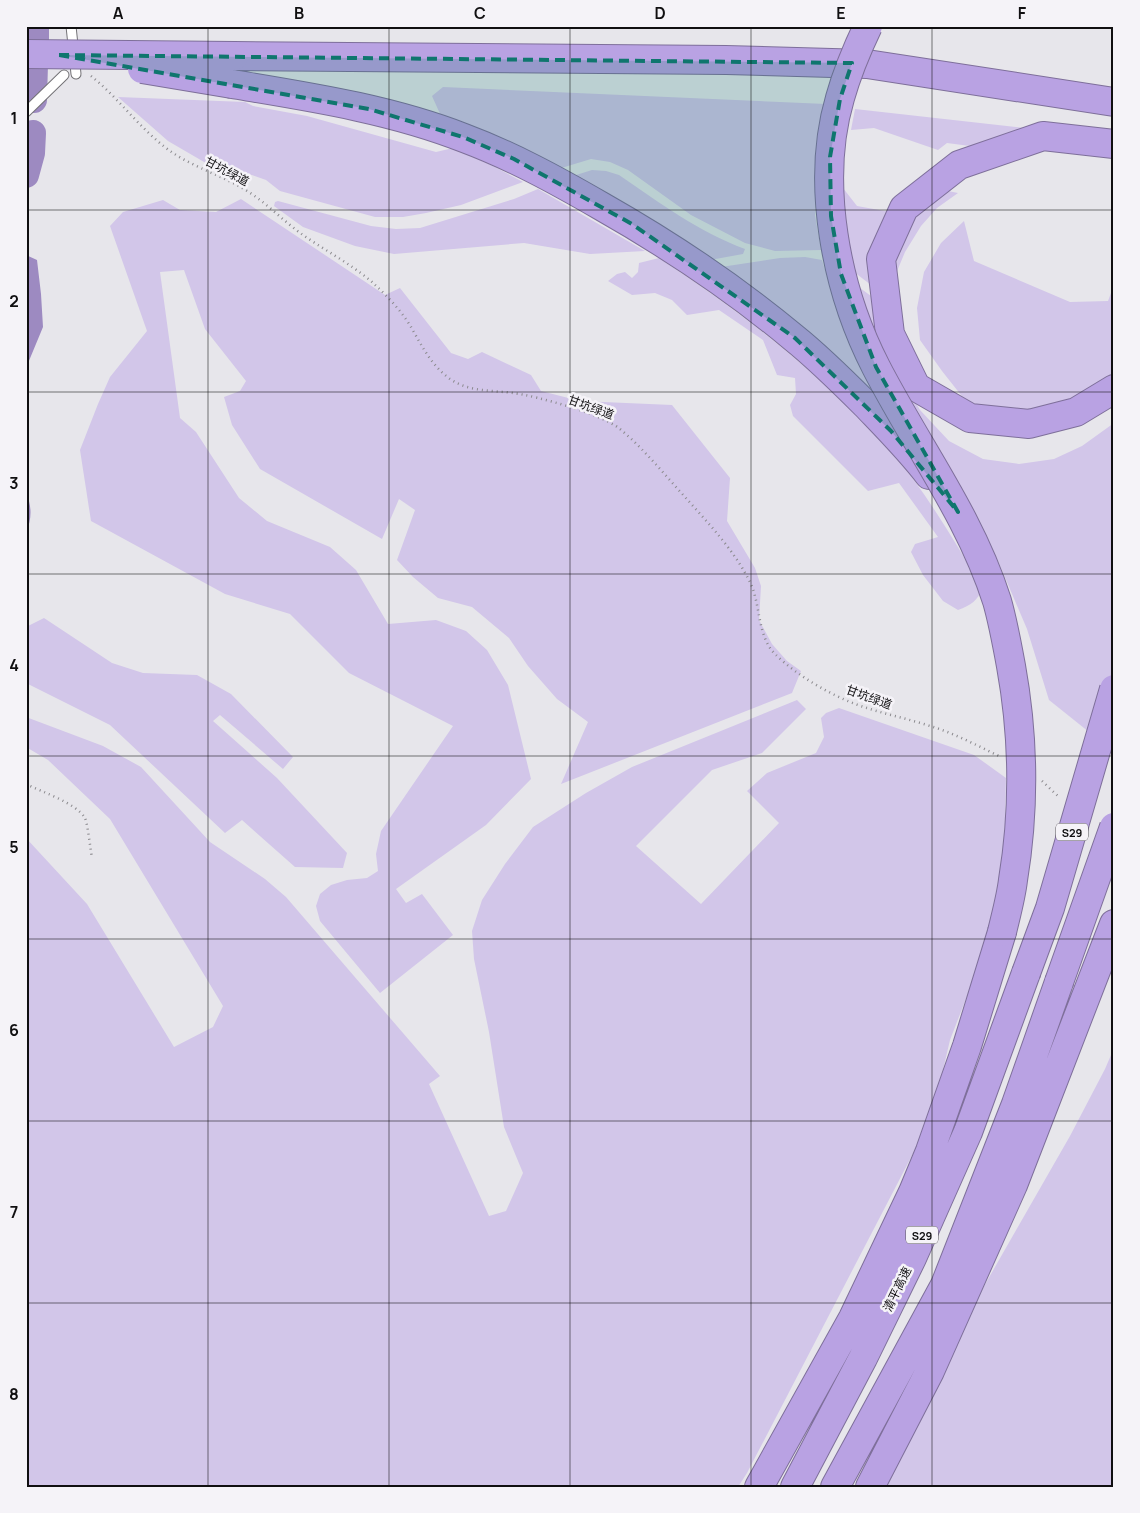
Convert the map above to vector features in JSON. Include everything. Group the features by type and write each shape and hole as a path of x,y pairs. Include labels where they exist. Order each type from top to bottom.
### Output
{"highway":[{"path":"759,1487 853,1318 930,1151 967,1046 1002,932 1013,882 1019,833 1022,788 1021,742 1014,686 997,601 979,552 872,358 852,311 836,250 831,216 830,157 840,99 868,26"},
{"path":"26,54 66,68 232,84 320,99 408,119 463,137 514,159 571,188 632,224 745,300 795,338 898,438 923,466 958,512"},
{"path":"66,68 234,56 726,60 867,64 1114,102"},
{"path":"1114,144 1043,136 959,165 904,208 881,259 890,334 916,387 970,418 1029,424 1076,412 1114,389"},
{"name":"清平高速","path":"795,1487 863,1358 912,1258 968,1132 1050,908 1114,689"},
{"path":"835,1487 945,1285 1016,1104 1114,827"},
{"path":"870,1487 930,1371 1013,1186 1114,924"}],"lane":[{"path":"26,112 66,68 71,26"}],"path":[{"name":"甘坑绿道","path":"66,68 90,76 97,81 156,140 176,155 244,189 303,236 350,265 372,282 394,304 410,326 420,345 448,378 461,385 475,389 516,393 534,398 603,419 617,426 649,456 725,541 750,582 757,598 768,645 791,668 821,687 865,708 933,726 1007,760"},
{"path":"1040,779 1062,799"},
{"path":"26,784 47,795 66,801 84,818 92,857"}],"highlighted area":[{"path":"59,55 852,63 840,99 830,157 831,216 841,274 876,367 958,512 891,431 795,338 632,224 514,159 463,137 369,109"}],"shaded area":[{"path":"443,87 826,104 817,157 815,215 821,250 775,251 745,243 691,215 628,170 610,162 591,159 558,169 441,116 432,96"},
{"path":"118,97 245,102 253,106 307,116 436,152 453,148 523,182 461,205 403,217 375,217 280,191 266,180 252,175 223,173 168,141"},
{"path":"855,109 1034,129 985,148 947,143 938,150 874,128 851,130"},
{"path":"592,170 606,171 619,175 696,225 745,249 743,254 710,260 617,199 573,176"},
{"path":"843,188 857,206 885,211 913,208 948,191 958,193 937,208 921,226 905,252 895,276 892,301 854,272 844,220"},
{"path":"538,189 645,251 590,254 524,243 394,254 355,246 303,227 274,206 275,202 278,201 371,226 396,229 420,228 514,199"},
{"path":"241,199 385,295 400,288 451,353 468,359 482,352 531,375 541,391 580,401 672,405 730,478 727,521 755,568 761,586 759,620 772,644 787,661 801,671 792,693 561,784 588,722 557,699 528,666 509,638 472,607 438,598 413,577 397,560 415,510 399,499 382,539 260,469 232,425 224,397 240,391 246,381 205,329 184,270 160,272 180,418 196,432 239,498 267,521 330,547 356,570 388,624 436,620 466,631 487,650 508,685 531,779 486,825 396,889 406,903 422,894 453,935 380,993 320,921 316,906 320,894 331,885 347,880 367,878 378,871 376,854 381,831 453,726 349,673 290,614 225,594 91,521 80,450 110,377 147,331 110,226 123,212 163,200 180,210 216,212"},
{"path":"964,221 974,261 1070,302 1108,301 1114,285 1114,380 1085,411 987,428 920,340 917,308 924,272 941,243"},
{"path":"26,255 37,260 43,327 26,368"},
{"path":"805,257 822,260 843,328 874,392 871,394 721,267 780,258"},
{"path":"659,258 711,293 786,350 833,392 884,442 929,502 982,588 973,602 958,610 943,601 923,575 911,552 915,544 938,537 899,483 868,491 793,416 790,405 796,394 795,378 777,375 763,340 719,310 687,315 672,300 655,293 632,295 608,281 617,274 625,272 632,278 638,272 639,263"},
{"path":"856,285 890,310 901,377 920,410 949,441 983,459 1019,464 1054,459 1082,446 1114,423 1114,752 1049,700 1027,629 998,561 965,497 893,374"},
{"path":"26,491 31,512 26,534"},
{"path":"44,618 112,663 143,673 197,675 231,694 293,757 283,769 220,715 213,721 277,778 347,853 343,868 295,867 242,820 225,833 110,725 26,683 26,627"},
{"path":"797,700 806,709 762,753 712,770 636,846 701,904 779,823 747,791 767,773 816,753 824,737 821,718 826,713 839,708 974,755 1006,778 1004,861 986,947 950,1040 932,1117 738,1487 26,1487 26,838 87,904 174,1047 213,1027 223,1006 110,819 48,760 26,747 26,717 103,746 141,767 210,842 265,879 286,897 440,1076 429,1084 489,1216 506,1211 523,1173 504,1127 489,1032 474,959 472,931 482,900 505,864 533,827 586,793 632,767"},
{"path":"1114,1048 1114,1487 869,1487 1070,1136"}],"waterway":[{"path":"36,26 36,44"},
{"path":"34,100 35,64"},
{"path":"26,175 32,153 33,133"}]}
